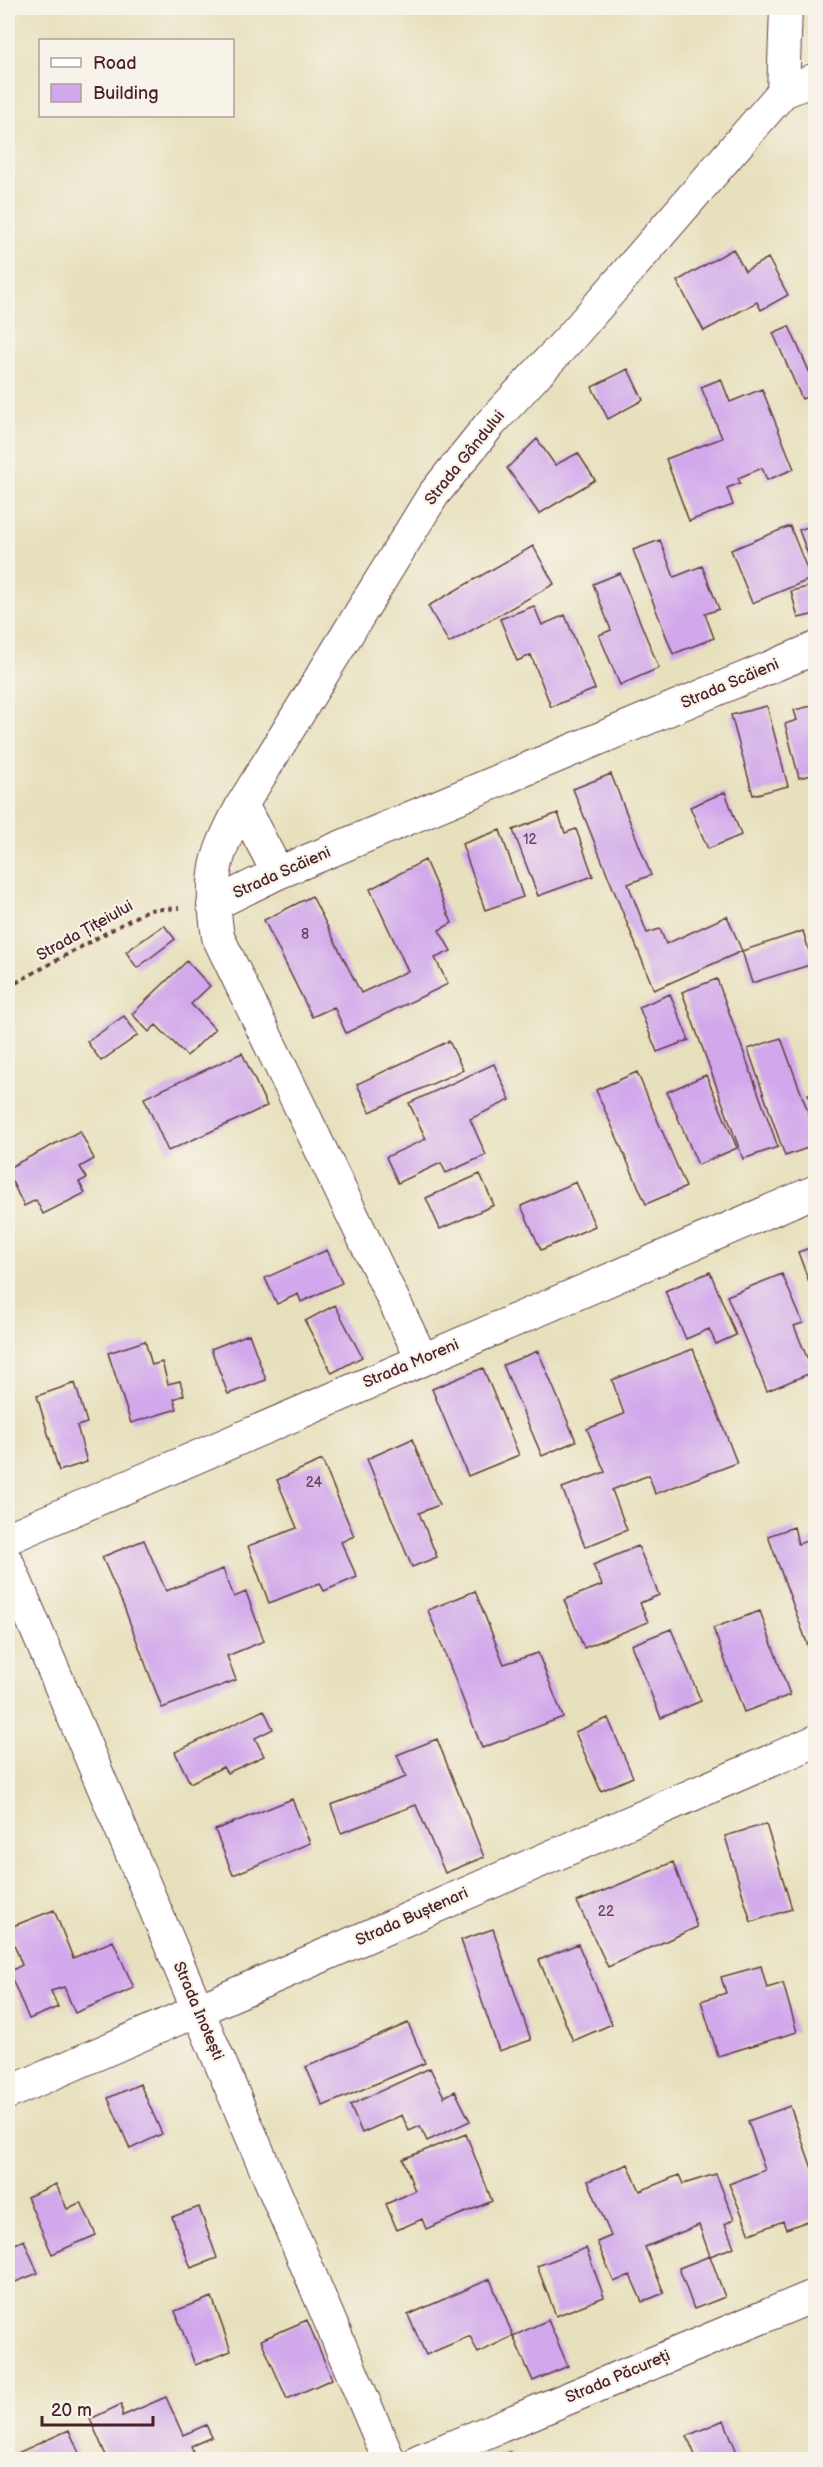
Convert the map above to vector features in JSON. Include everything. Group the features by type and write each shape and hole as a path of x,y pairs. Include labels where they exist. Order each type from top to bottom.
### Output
{"street":[{"path":"783,92 786,8"},
{"name":"Strada Gândului","path":"213,905 213,880 217,858 242,806 433,495 490,424 571,337 783,92 816,79"},
{"name":"Strada Scăieni","path":"422,1359 218,937 213,905 278,873 816,648"},
{"path":"242,806 278,873"},
{"name":"Strada Moreni","path":"8,1538 816,1191"},
{"name":"Strada Inotești","path":"8,1563 389,2460"},
{"name":"Strada Buștenari","path":"8,2093 816,1741"},
{"name":"Strada Păcureți","path":"420,2460 816,2295"}],"path":[{"name":"Strada Țițeiului","path":"8,987 148,910 213,905"}],"building":[{"path":"733,249 745,271 768,258 788,295 761,310 757,302 704,331 677,281"},
{"path":"789,326 816,387 816,393 802,399 773,333"},
{"path":"628,369 643,400 608,419 592,387"},
{"path":"721,379 730,402 762,389 794,469 767,480 762,468 738,478 740,483 727,488 733,505 689,521 666,459 722,438 701,387"},
{"path":"537,439 555,465 578,453 595,480 539,514 507,468"},
{"path":"816,524 816,574 815,574 799,530"},
{"path":"790,526 811,579 752,603 731,550"},
{"path":"660,540 674,577 702,566 719,609 705,614 714,638 673,654 633,550"},
{"path":"533,546 554,584 449,643 428,606"},
{"path":"620,573 659,668 620,685 599,635 611,630 593,584"},
{"path":"816,585 816,614 798,618 791,591"},
{"path":"534,606 542,625 565,615 595,689 551,707 531,655 517,661 500,619"},
{"path":"816,705 816,774 799,778 785,724 797,720 794,710"},
{"path":"767,706 788,786 753,795 731,715"},
{"path":"611,774 651,875 628,884 647,933 660,929 666,944 727,916 742,951 654,990 573,789"},
{"path":"725,792 741,835 708,849 690,807"},
{"path":"558,813 565,833 576,829 593,876 538,896 513,830"},
{"path":"500,830 523,897 485,910 462,844"},
{"path":"425,860 452,923 439,930 451,951 435,958 448,984 346,1033 334,1007 312,1017 264,920 312,896 361,993 408,971 370,889"},
{"path":"164,925 175,939 137,968 126,952"},
{"path":"803,931 813,964 752,983 742,951"},
{"path":"187,961 210,986 191,1004 215,1029 187,1056 156,1025 149,1032 132,1014"},
{"path":"717,979 778,1147 743,1159 682,992"},
{"path":"670,994 689,1040 657,1052 639,1007"},
{"path":"124,1016 138,1035 101,1061 87,1042"},
{"path":"781,1038 816,1134 816,1145 785,1156 748,1049"},
{"path":"449,1041 463,1070 370,1112 357,1084"},
{"path":"242,1053 267,1106 168,1151 144,1098"},
{"path":"494,1064 510,1100 470,1119 486,1155 446,1173 441,1163 398,1183 386,1157 426,1139 409,1103"},
{"path":"637,1072 686,1187 646,1204 596,1090"},
{"path":"706,1075 737,1148 698,1165 667,1092"},
{"path":"816,1092 816,1113 815,1113 808,1094"},
{"path":"80,1131 94,1159 80,1167 87,1178 79,1182 85,1193 43,1214 36,1200 24,1206 8,1173 8,1168"},
{"path":"480,1174 494,1205 440,1229 426,1198"},
{"path":"576,1182 595,1226 541,1250 521,1206"},
{"path":"816,1246 816,1297 815,1298 798,1252"},
{"path":"327,1250 342,1283 301,1302 298,1294 277,1304 265,1278"},
{"path":"710,1272 736,1335 716,1344 709,1329 686,1339 665,1291"},
{"path":"782,1274 803,1323 794,1326 813,1372 767,1391 727,1296"},
{"path":"335,1305 362,1357 332,1373 305,1321"},
{"path":"249,1334 266,1380 228,1394 211,1349"},
{"path":"145,1341 152,1365 162,1362 168,1384 180,1381 184,1395 174,1399 177,1409 131,1423 108,1353"},
{"path":"693,1349 737,1463 655,1494 649,1475 612,1490 627,1530 585,1547 562,1488 605,1472 587,1429 624,1414 612,1380"},
{"path":"538,1351 576,1441 542,1456 503,1365"},
{"path":"483,1368 519,1455 468,1476 432,1389"},
{"path":"75,1383 87,1423 77,1426 87,1462 59,1471 37,1396"},
{"path":"412,1439 439,1505 419,1513 437,1557 412,1567 367,1459"},
{"path":"322,1460 354,1536 341,1542 357,1577 324,1591 320,1583 269,1603 248,1546 297,1528 277,1480"},
{"path":"794,1527 798,1544 816,1538 815,1665 768,1536"},
{"path":"144,1540 166,1591 223,1569 234,1597 246,1592 264,1641 227,1656 236,1680 162,1708 124,1607 102,1557"},
{"path":"638,1546 659,1595 640,1603 648,1622 584,1648 564,1600 602,1585 593,1565"},
{"path":"475,1591 504,1664 538,1653 563,1717 482,1748 428,1610"},
{"path":"760,1611 790,1695 744,1712 713,1628"},
{"path":"671,1629 701,1701 661,1718 631,1645"},
{"path":"264,1710 273,1729 255,1738 264,1756 227,1773 223,1767 190,1783 175,1752"},
{"path":"608,1718 633,1777 601,1791 575,1732"},
{"path":"437,1739 484,1857 445,1873 416,1805 341,1833 331,1805 406,1777 397,1755"},
{"path":"292,1799 310,1843 233,1875 215,1830"},
{"path":"766,1824 792,1909 751,1922 725,1836"},
{"path":"673,1862 697,1927 608,1967 577,1902"},
{"path":"54,1910 73,1958 113,1941 134,1988 75,2013 64,1987 51,1991 58,2007 29,2019 9,1972 22,1965 8,1928"},
{"path":"493,1929 531,2040 499,2051 461,1940"},
{"path":"578,1944 612,2024 573,2041 539,1960"},
{"path":"761,1966 767,1988 783,1983 797,2032 718,2056 701,2001 726,1993 721,1977"},
{"path":"408,2023 425,2063 323,2106 306,2067"},
{"path":"430,2068 444,2097 455,2091 470,2121 427,2141 420,2126 409,2131 402,2115 362,2133 350,2105"},
{"path":"140,2084 162,2134 130,2149 108,2098"},
{"path":"790,2106 816,2180 816,2218 786,2229 783,2221 750,2234 729,2184 765,2170 748,2121"},
{"path":"466,2134 492,2201 426,2229 422,2219 397,2230 386,2204 415,2191 403,2159"},
{"path":"628,2164 640,2191 679,2175 683,2184 716,2174 734,2219 725,2224 734,2247 710,2256 699,2225 645,2247 664,2293 642,2302 630,2275 614,2282 597,2242 611,2236 588,2181"},
{"path":"56,2184 67,2209 81,2202 96,2235 52,2254 27,2197"},
{"path":"199,2207 217,2258 191,2268 172,2217"},
{"path":"24,2240 38,2273 8,2285 8,2247"},
{"path":"586,2248 604,2297 556,2316 537,2266"},
{"path":"710,2256 725,2297 694,2309 679,2268"},
{"path":"490,2279 513,2336 478,2353 470,2336 426,2355 408,2315"},
{"path":"212,2297 231,2351 195,2365 175,2311"},
{"path":"307,2320 332,2379 287,2399 261,2340"},
{"path":"548,2320 568,2366 533,2381 513,2336"},
{"path":"166,2397 183,2435 206,2425 212,2437 191,2446 196,2460 108,2460 90,2419 122,2404 122,2416"},
{"path":"724,2420 740,2460 697,2460 687,2436"},
{"path":"69,2430 82,2460 18,2460 15,2454"},
{"path":"510,2452 513,2460 492,2460"}]}
